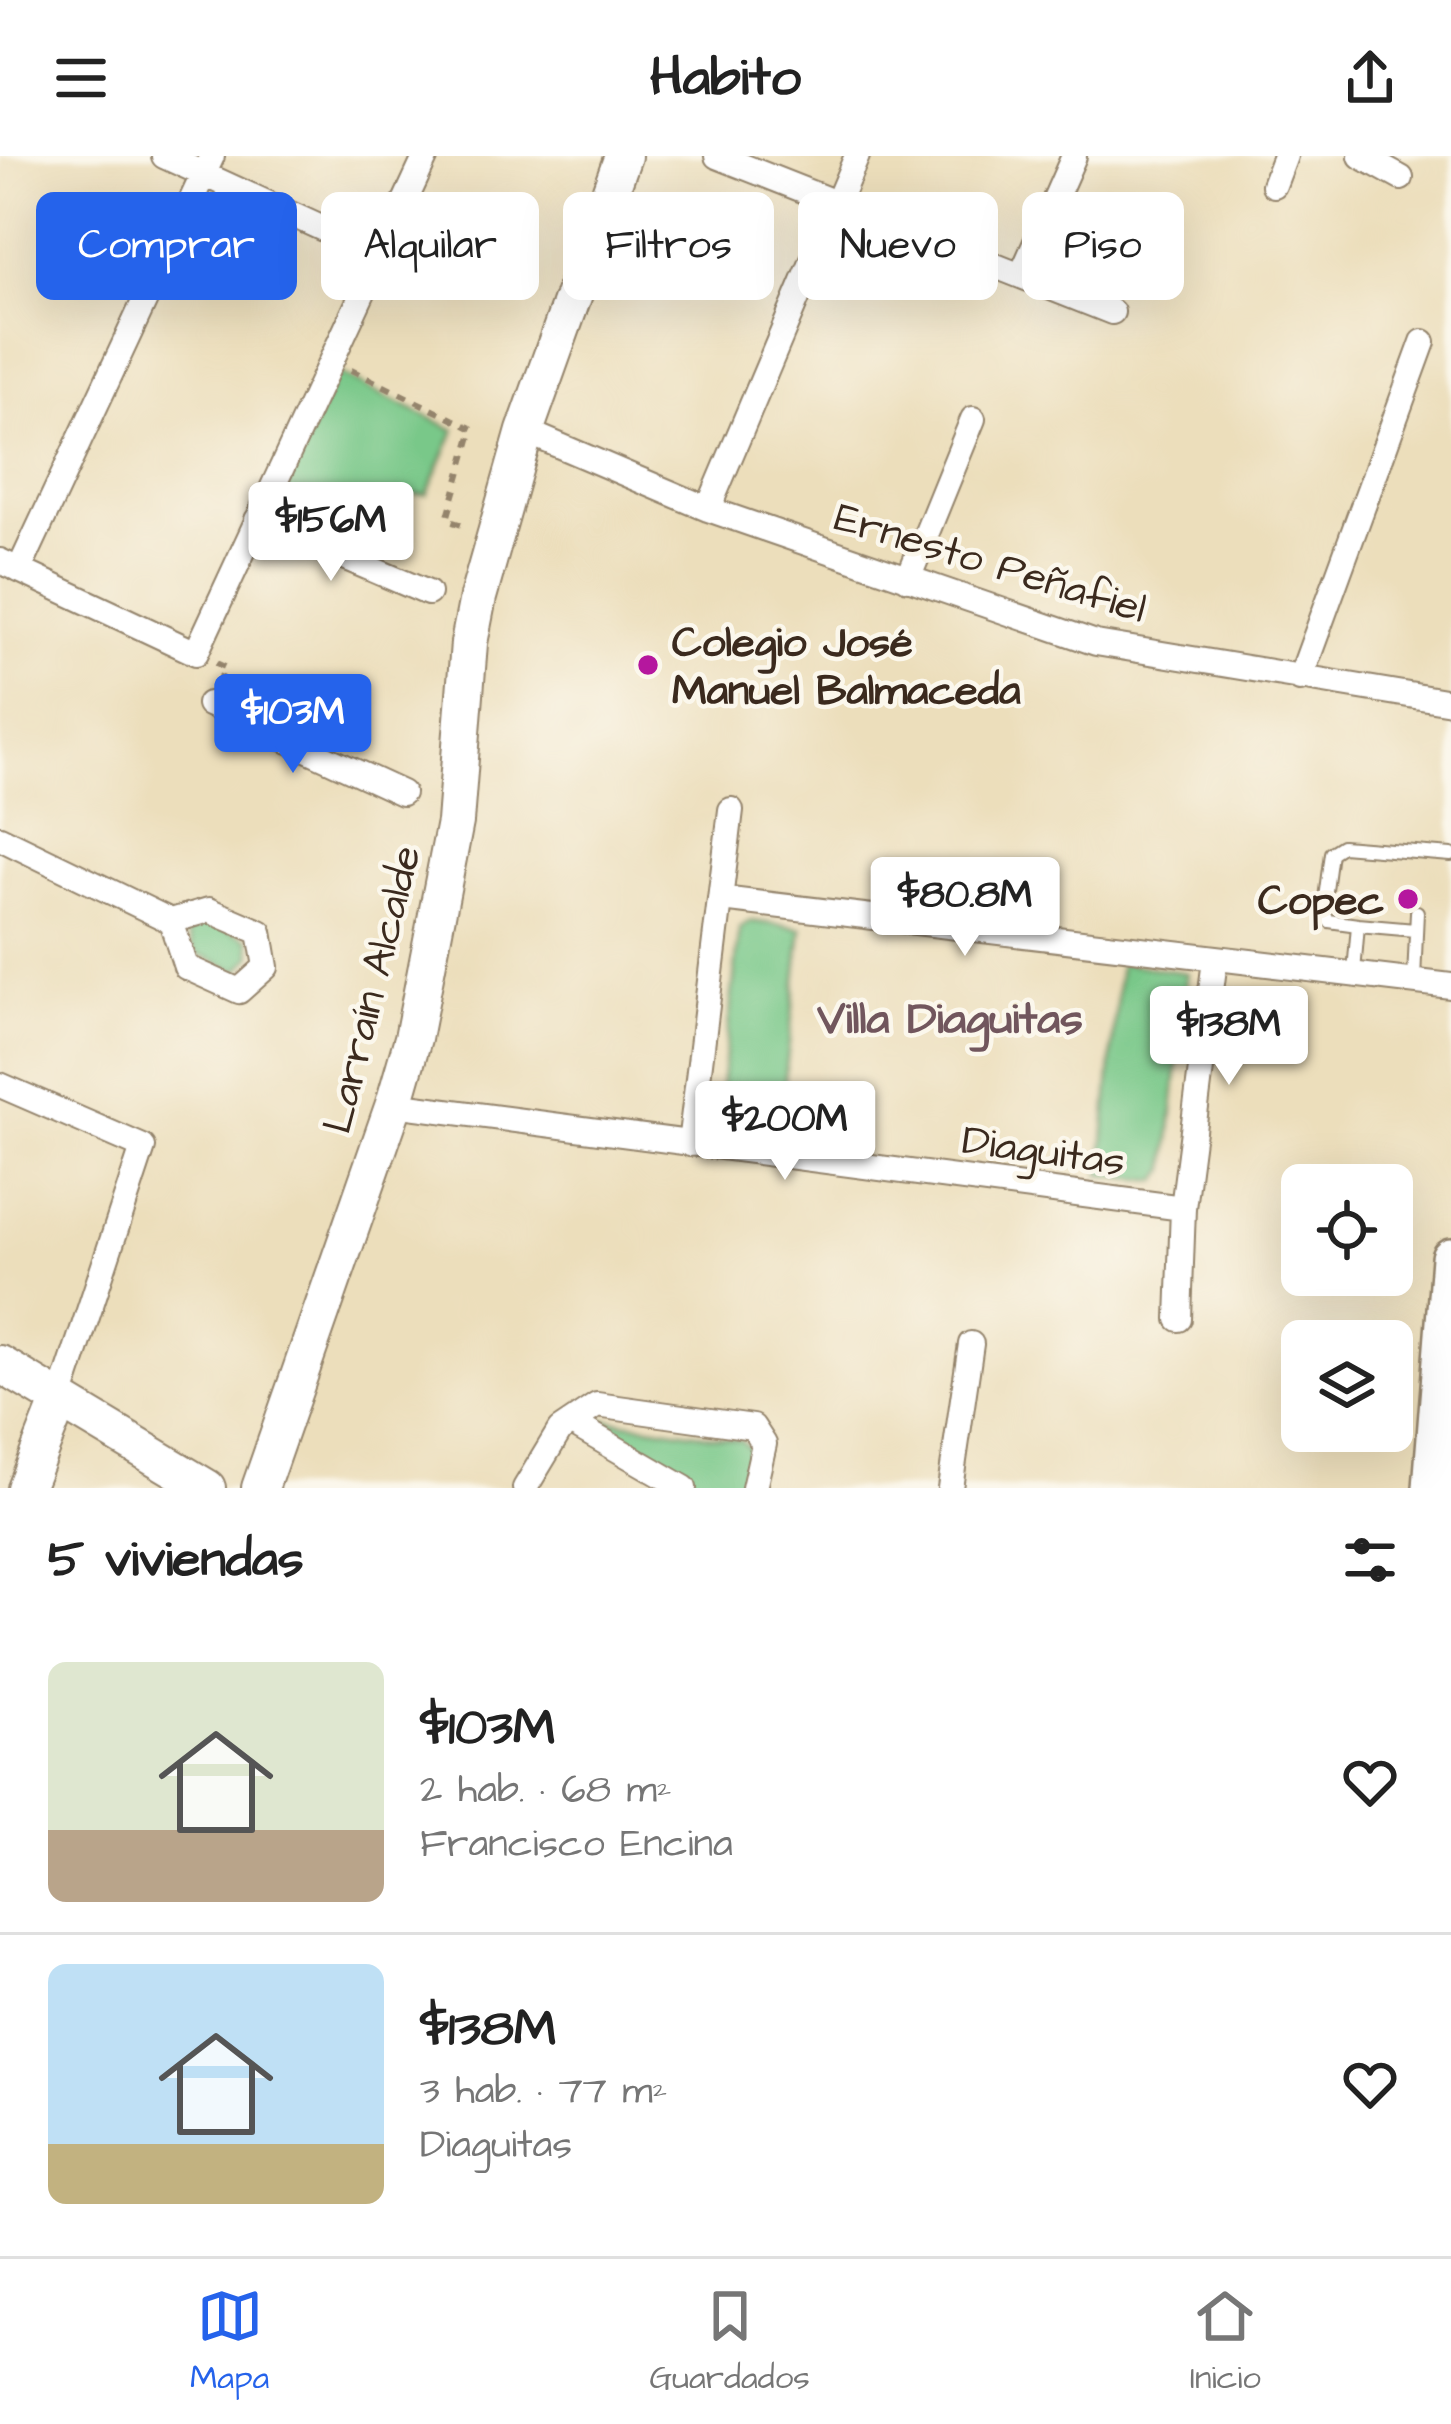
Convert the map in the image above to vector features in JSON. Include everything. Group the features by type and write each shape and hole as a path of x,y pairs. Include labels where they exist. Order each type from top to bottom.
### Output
{"main road":[{"path":"1432,1488 1451,1258"}],"street":[{"path":"164,156 208,165 321,224"},
{"path":"409,192 426,156"},
{"name":"Larraín Alcalde","path":"260,1488 413,1038 455,821 469,643 525,431 622,156"},
{"path":"718,156 807,192"},
{"path":"842,192 856,156"},
{"path":"1021,276 1074,156"},
{"path":"1274,185 1286,156"},
{"path":"1361,156 1401,178"},
{"path":"208,165 9,565 196,653 359,300"},
{"path":"998,267 1112,312"},
{"path":"708,509 798,296"},
{"path":"1300,679 1424,342"},
{"path":"908,579 973,419"},
{"name":"Ernesto Peñafiel","path":"525,431 708,509 1096,643 1451,702"},
{"path":"257,520 428,593"},
{"path":"209,704 402,793"},
{"path":"690,1144 731,810"},
{"path":"0,838 171,921"},
{"path":"722,898 1451,986"},
{"path":"1179,1319 1184,1208 1215,960"},
{"path":"0,1085 143,1147 59,1402 25,1488"},
{"name":"Diaguitas","path":"394,1104 1184,1208"},
{"path":"950,1488 971,1344"},
{"path":"0,1364 207,1488"},
{"path":"525,1488 560,1430 597,1405 753,1427 764,1444 754,1488"},
{"path":"572,1423 684,1488"}],"lane":[{"path":"1415,930 1329,921 1323,913 1331,853 1342,846 1451,856"},
{"path":"1421,870 1423,852"},
{"path":"1414,979 1417,912"},
{"path":"1354,971 1358,925"}],"path":[{"path":"332,360 473,429 448,516 450,521 495,536"}],"green space":[{"path":"337,373 455,430 427,494 397,494 370,555 273,514"},
{"path":"208,921 249,939 252,956 238,971 196,953 185,929"},
{"path":"750,921 802,928 780,1122 723,1115 719,1104 740,928"},
{"path":"1120,963 1187,973 1167,1169 1158,1181 1101,1175"},
{"path":"602,1419 741,1440 749,1448 739,1488 708,1488 598,1425"}],"place":[{"name":"Colegio José Manuel Balmaceda","path":"648,665"},
{"name":"Copec","path":"1408,899"}],"district":[{"name":"Villa Diaguitas","path":"950,1017"}]}
